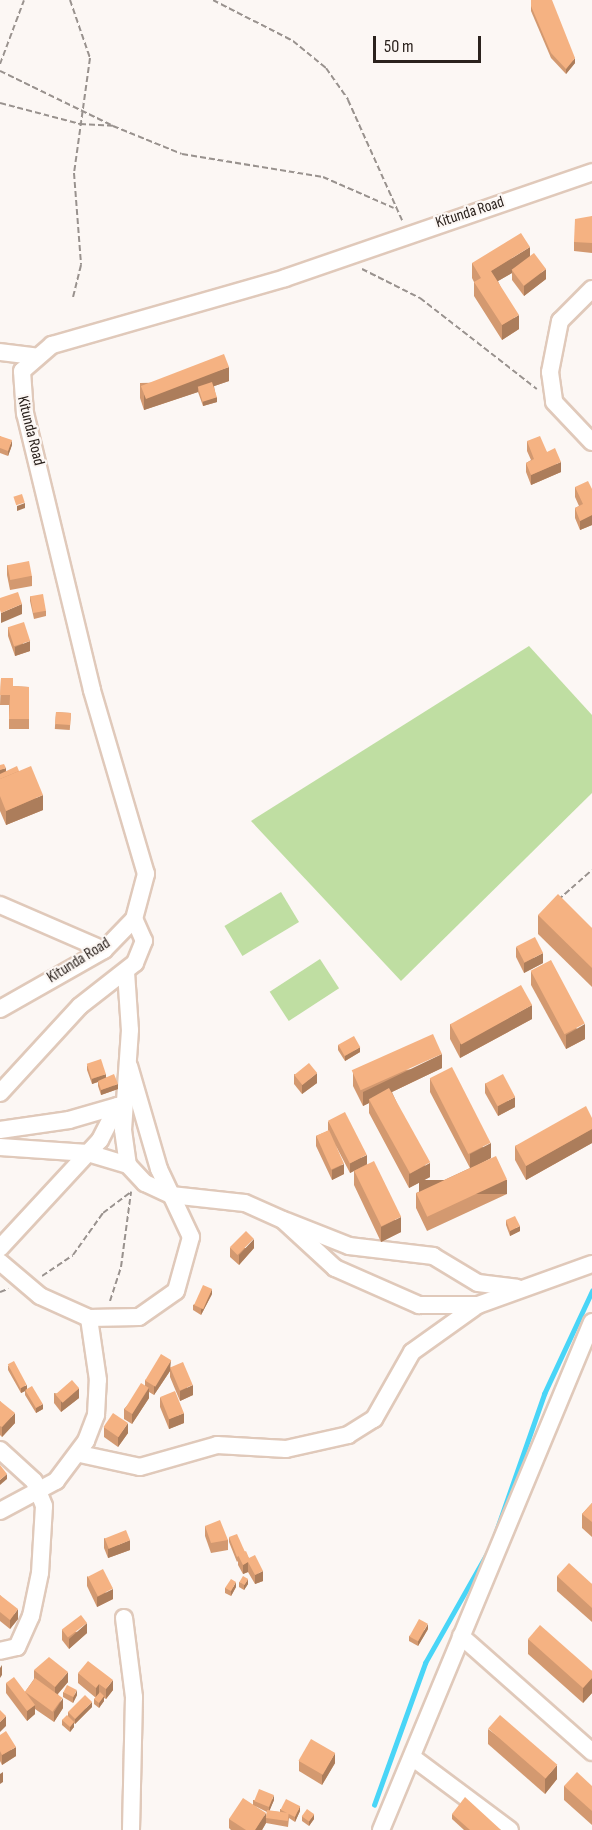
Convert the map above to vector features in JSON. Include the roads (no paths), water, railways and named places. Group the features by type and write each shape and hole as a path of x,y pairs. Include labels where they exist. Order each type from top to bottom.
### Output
{"street":[{"name":"Kitunda Road","path":"0,1009 104,950 134,919 146,874 92,690 25,414 21,378 34,356 52,345 337,258 592,172"},
{"path":"592,289 560,321 550,372 554,402 592,442"},
{"path":"0,352 34,356"},
{"path":"0,904 104,950"},
{"path":"0,1093 80,1006 126,972 143,952 134,919"},
{"path":"126,972 129,1066 121,1105 128,1165"},
{"path":"0,1262 22,1283 95,1318 151,1313 176,1291 191,1237 171,1195 129,1066"},
{"path":"0,1130 69,1120 121,1105"},
{"path":"0,1248 88,1153 121,1105"},
{"path":"0,1147 88,1153 128,1165 144,1183 171,1195 245,1203 349,1246 433,1256 478,1283 518,1289"},
{"path":"283,1220 318,1256 389,1294 419,1305 478,1305"},
{"path":"80,1454 140,1467 217,1445 286,1449 348,1435 374,1419 412,1352 478,1305 592,1264"},
{"path":"0,1510 42,1492 80,1454 98,1399 95,1318"},
{"path":"381,1830 592,1322"},
{"path":"0,1450 42,1492 40,1573 31,1616 17,1647 0,1651"},
{"path":"124,1618 134,1697 131,1830"},
{"path":"461,1636 592,1752"},
{"path":"412,1757 510,1830"}],"waterway":[{"path":"493,1540 544,1394 592,1291"},
{"path":"374,1805 425,1663 490,1548"}]}
